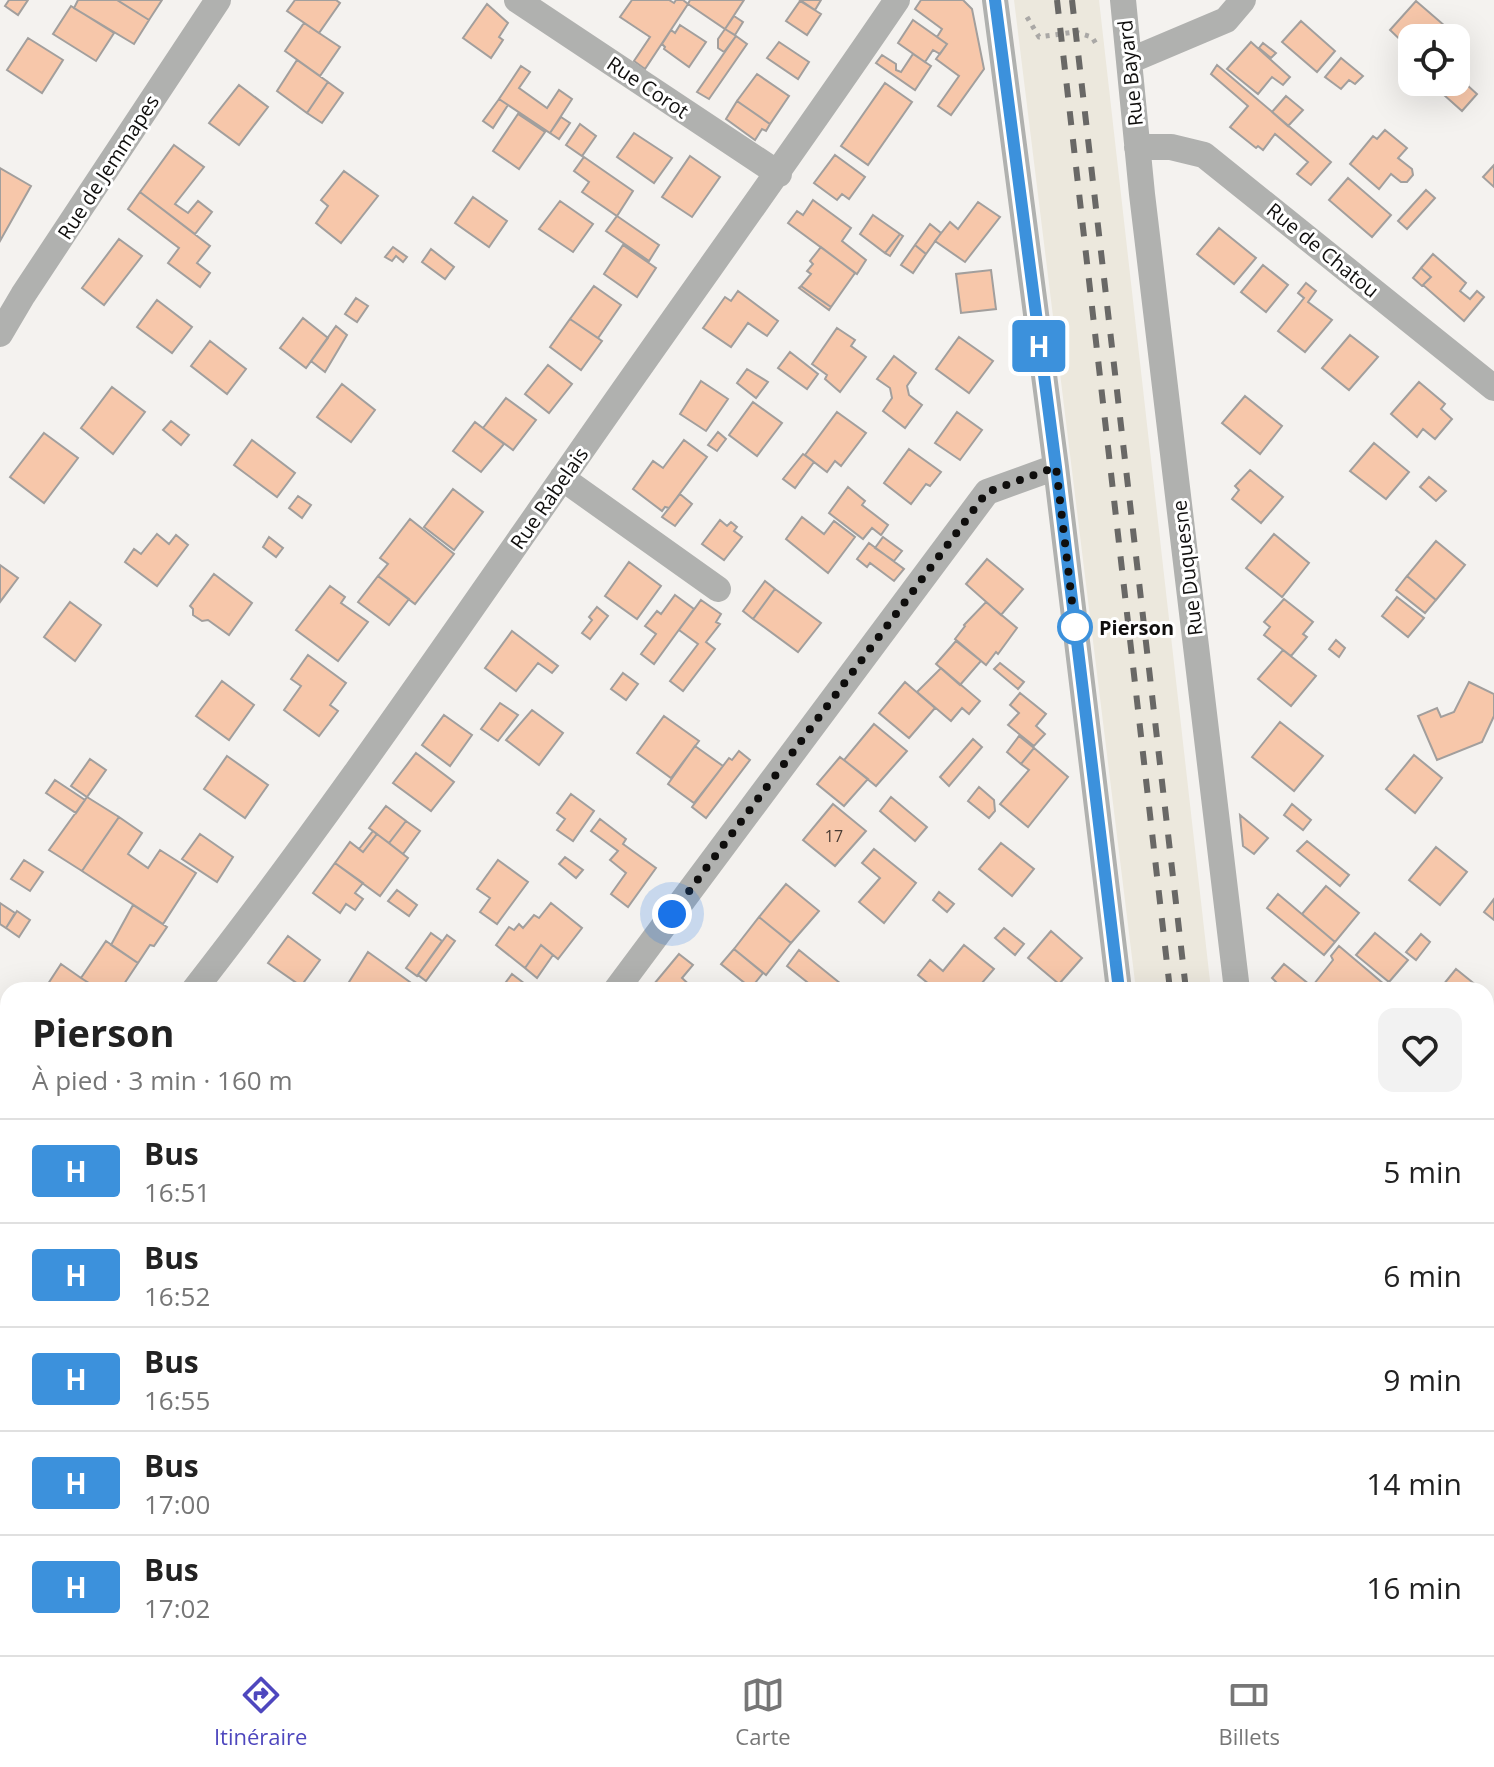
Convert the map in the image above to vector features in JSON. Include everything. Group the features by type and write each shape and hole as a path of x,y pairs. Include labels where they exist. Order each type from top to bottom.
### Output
{"street":[{"name":"Rue de Jemmapes","path":"0,334 218,0"},
{"name":"Rue Corot","path":"517,0 779,174"},
{"name":"Rue Rabelais","path":"200,982 397,719 562,478 779,174 897,0"},
{"path":"995,0 1056,467 1118,982"},
{"name":"Rue Bayard","path":"1123,0 1137,147"},
{"path":"1129,61 1226,20 1243,0"},
{"name":"Rue de Chatou","path":"1137,147 1171,147 1204,155 1494,388"},
{"name":"Rue Duquesne","path":"1137,147 1236,982"},
{"path":"622,982 987,492 1056,467"},
{"path":"562,478 718,589"}],"path":[{"path":"1039,37 1075,32 1092,37"}],"shaded area":[{"path":"1014,0 1099,0 1210,982 1135,982"}],"building":[{"path":"9,0 28,0 18,15 5,6"},
{"path":"78,0 117,0 149,20 134,44 74,8"},
{"path":"117,0 162,0 149,20"},
{"path":"295,0 336,0 340,3 319,33 287,11"},
{"path":"632,0 669,0 674,3 683,0 688,4 645,69 634,61 650,37 620,17"},
{"path":"690,0 744,0 725,29 688,4"},
{"path":"800,0 821,0 815,10"},
{"path":"921,0 963,0 972,9 984,69 951,115 938,106 959,76 936,59 947,44 937,37 942,29 915,9"},
{"path":"800,1 821,14 807,35 786,21"},
{"path":"1416,1 1443,24 1398,24 1398,38 1390,30"},
{"path":"487,4 508,23 499,37 503,40 491,58 463,38"},
{"path":"71,6 114,33 96,61 53,34"},
{"path":"734,16 743,22 735,35 725,29"},
{"path":"913,20 947,44 940,54 933,50 925,62 898,43"},
{"path":"1301,21 1335,51 1317,72 1282,42"},
{"path":"304,23 340,47 320,76 285,51"},
{"path":"680,25 706,42 689,67 664,49 662,44 671,30 675,33"},
{"path":"725,29 736,36 724,52 718,48 718,39"},
{"path":"736,36 747,44 709,99 697,92"},
{"path":"28,38 63,60 42,93 7,70"},
{"path":"779,42 809,62 798,79 767,58"},
{"path":"1251,42 1290,77 1283,85 1272,77 1258,94 1227,69"},
{"path":"1263,43 1276,53 1271,58 1259,48"},
{"path":"913,54 931,66 915,90 876,63 882,55 896,64 896,70 901,72"},
{"path":"1341,58 1363,76 1355,84 1349,80 1341,89 1325,77"},
{"path":"297,60 328,82 307,113 277,91"},
{"path":"1217,65 1331,162 1311,185 1297,174 1308,162 1275,134 1263,150 1230,127 1248,106 1211,74"},
{"path":"521,66 530,72 519,88 547,108 559,90 572,99 550,133 499,99"},
{"path":"757,74 789,96 770,124 737,101"},
{"path":"328,82 343,93 322,123 307,113"},
{"path":"885,83 912,102 868,165 841,146"},
{"path":"239,85 268,107 239,145 209,123"},
{"path":"1470,88 1477,94 1462,111 1445,96 1470,96"},
{"path":"1286,96 1303,110 1288,126 1272,112"},
{"path":"499,99 508,105 493,128 483,121"},
{"path":"737,101 770,124 766,131 762,129 755,140 726,119"},
{"path":"518,114 545,132 519,169 493,151"},
{"path":"561,117 570,123 559,139 550,133"},
{"path":"580,124 596,136 582,156 566,145"},
{"path":"1385,130 1407,148 1398,158 1412,169 1413,175 1407,182 1401,182 1391,174 1379,189 1350,164 1373,136 1377,139"},
{"path":"634,133 672,158 654,183 617,157"},
{"path":"174,145 204,167 175,204 188,213 198,201 212,212 195,234 140,192"},
{"path":"835,155 865,177 849,199 842,194 837,200 814,183"},
{"path":"690,156 720,177 692,217 662,197"},
{"path":"584,157 633,191 617,216 582,192 589,182 574,171"},
{"path":"1494,165 1494,187 1483,177"},
{"path":"0,168 31,186 0,241"},
{"path":"344,171 378,196 341,243 316,223 328,206 321,200"},
{"path":"1348,178 1391,215 1372,237 1329,200"},
{"path":"1426,190 1435,198 1407,229 1398,221"},
{"path":"140,192 210,246 197,263 210,273 200,287 168,263 179,248 128,209"},
{"path":"473,197 507,221 489,247 455,223"},
{"path":"813,200 851,228 842,241 866,260 857,274 788,223 797,211 803,215"},
{"path":"560,201 593,224 573,252 539,229"},
{"path":"978,202 1000,217 965,262 935,241 950,222 958,229"},
{"path":"873,215 900,234 885,253 860,234"},
{"path":"617,216 659,245 649,261 606,231"},
{"path":"930,224 941,233 926,254 915,245"},
{"path":"1219,228 1256,258 1234,284 1197,254"},
{"path":"900,234 903,236 890,256 885,253"},
{"path":"119,239 142,256 104,305 82,288"},
{"path":"623,245 656,268 637,297 604,274"},
{"path":"915,245 926,254 913,273 901,265"},
{"path":"393,247 407,257 403,262 396,256 392,261 385,257"},
{"path":"821,247 855,273 831,307 801,286 811,274 807,271 813,264 810,261"},
{"path":"431,249 454,267 445,279 422,262"},
{"path":"1433,254 1466,283 1460,291 1470,299 1477,291 1484,297 1464,321 1423,285 1431,277 1421,268"},
{"path":"1263,265 1288,285 1266,312 1241,292"},
{"path":"1421,268 1431,277 1422,286 1413,278"},
{"path":"991,270 996,309 961,313 956,274"},
{"path":"1306,283 1316,291 1308,302 1332,320 1305,352 1278,331 1304,298 1298,293"},
{"path":"594,286 621,305 598,338 570,319"},
{"path":"801,286 831,307 829,310 799,288"},
{"path":"738,291 778,321 767,336 748,323 731,347 703,328 725,297 731,301"},
{"path":"356,298 368,306 357,322 345,314"},
{"path":"157,300 192,327 172,353 137,327"},
{"path":"303,318 328,338 306,368 280,348"},
{"path":"570,319 602,341 581,370 550,347"},
{"path":"336,326 347,335 325,372 311,361"},
{"path":"837,328 855,340 851,346 866,357 840,392 825,379 827,375 812,364"},
{"path":"1350,335 1378,357 1349,390 1322,368"},
{"path":"959,337 993,361 969,393 936,369"},
{"path":"210,341 246,369 227,394 191,366"},
{"path":"790,352 818,374 807,389 778,368"},
{"path":"894,356 916,373 907,386 909,395 922,405 905,428 883,411 892,398 890,388 877,379"},
{"path":"548,365 572,384 549,413 525,394"},
{"path":"747,369 768,382 756,398 737,383"},
{"path":"701,381 728,399 706,431 680,414"},
{"path":"1419,382 1445,404 1441,409 1452,419 1435,439 1423,429 1417,437 1391,414"},
{"path":"342,384 375,410 351,442 317,417"},
{"path":"112,387 145,412 113,454 81,428"},
{"path":"1245,396 1282,426 1260,454 1222,423"},
{"path":"506,398 536,420 513,450 483,428"},
{"path":"753,402 782,423 757,456 729,435"},
{"path":"837,412 866,433 841,466 835,461 827,472 805,455"},
{"path":"957,412 982,430 960,460 935,443"},
{"path":"171,421 189,435 181,445 163,430"},
{"path":"475,422 504,444 481,472 453,451"},
{"path":"718,432 726,439 717,451 708,445"},
{"path":"44,433 78,458 44,503 10,477"},
{"path":"252,440 295,473 277,497 234,465"},
{"path":"684,440 707,457 669,508 665,507 662,511 633,489 653,461 663,468"},
{"path":"1374,443 1409,472 1386,499 1350,471"},
{"path":"909,449 941,472 930,486 926,484 911,504 884,483"},
{"path":"803,454 814,462 795,488 783,479"},
{"path":"1250,470 1283,497 1261,523 1232,499 1239,490 1235,486"},
{"path":"1429,477 1446,491 1436,501 1420,487"},
{"path":"848,487 865,501 862,505 888,525 881,535 872,528 863,539 829,513"},
{"path":"453,489 483,512 454,550 424,527"},
{"path":"680,494 692,504 675,526 662,517"},
{"path":"298,496 311,505 302,518 289,508"},
{"path":"802,517 824,534 834,521 855,537 828,573 786,539"},
{"path":"410,519 454,554 415,604 378,576 388,564 380,558"},
{"path":"720,520 727,526 731,522 737,527 734,531 742,537 724,560 702,544"},
{"path":"157,534 169,544 176,535 188,545 157,586 125,562 134,549 141,554"},
{"path":"1274,534 1309,563 1282,597 1246,568"},
{"path":"269,537 283,548 276,557 263,547"},
{"path":"883,537 902,551 894,561 875,548"},
{"path":"1436,541 1465,565 1436,600 1407,576"},
{"path":"869,543 904,569 894,581 870,563 867,567 857,559"},
{"path":"987,559 1023,589 1001,615 966,584"},
{"path":"629,562 661,586 637,619 605,596"},
{"path":"0,565 18,578 0,602"},
{"path":"214,574 252,603 229,635 208,620 202,621 193,615 190,606"},
{"path":"378,576 409,599 389,625 358,602"},
{"path":"1407,576 1436,600 1425,613 1396,590"},
{"path":"765,581 775,589 753,619 743,611"},
{"path":"330,586 345,597 341,603 368,622 338,661 296,630"},
{"path":"775,589 821,623 798,652 753,619"},
{"path":"675,595 694,609 654,664 641,654 656,634 645,626 657,611 661,614"},
{"path":"1397,597 1424,618 1408,637 1382,616"},
{"path":"1284,599 1313,622 1303,634 1307,637 1291,656 1264,635 1270,627 1264,622"},
{"path":"701,600 721,614 716,622 720,624 706,642 715,649 683,691 670,681 698,644 679,630"},
{"path":"70,602 101,625 75,661 44,637"},
{"path":"986,602 1017,628 986,665 955,639"},
{"path":"597,607 608,616 590,639 582,633"},
{"path":"512,631 558,666 552,673 538,663 516,691 485,668"},
{"path":"1336,640 1345,648 1339,657 1329,649"},
{"path":"956,641 981,661 960,685 936,664"},
{"path":"1283,650 1316,676 1291,706 1258,679"},
{"path":"308,655 346,683 330,705 338,711 319,736 284,710 301,686 291,679"},
{"path":"1000,663 1024,682 1018,689 994,669"},
{"path":"941,668 980,701 969,714 962,708 951,721 917,692"},
{"path":"623,673 638,684 626,700 611,689"},
{"path":"222,681 254,705 229,740 196,716"},
{"path":"905,682 935,708 909,738 879,713"},
{"path":"1469,682 1494,694 1494,716 1482,742 1437,760 1418,716 1437,708 1441,717 1454,712"},
{"path":"1020,693 1046,714 1036,726 1045,734 1034,746 1008,725 1019,713 1010,705"},
{"path":"500,703 518,715 498,741 481,729"},
{"path":"532,710 563,733 539,765 506,740"},
{"path":"444,715 472,735 450,766 422,745"},
{"path":"664,716 699,741 671,778 637,753"},
{"path":"1280,722 1323,756 1294,791 1252,757"},
{"path":"874,724 907,751 876,786 844,760"},
{"path":"1019,736 1034,748 1021,764 1007,752"},
{"path":"973,739 982,747 949,786 940,777"},
{"path":"695,746 723,766 694,803 668,784"},
{"path":"1034,748 1068,777 1028,827 1000,804 1029,770 1021,764"},
{"path":"739,751 750,760 706,818 692,807 729,758 732,760"},
{"path":"416,753 454,782 431,811 393,783"},
{"path":"1414,755 1442,778 1415,813 1386,789"},
{"path":"227,756 268,785 245,818 204,789"},
{"path":"840,757 868,779 844,806 817,784"},
{"path":"90,759 106,770 87,797 71,786"},
{"path":"55,780 85,800 76,813 46,793"},
{"path":"979,787 994,800 995,811 989,818 968,801"},
{"path":"571,794 594,811 573,841 557,830 565,819 557,813"},
{"path":"87,797 119,817 82,871 49,850"},
{"path":"891,797 927,827 915,841 880,811"},
{"path":"833,804 866,831 835,866 803,840"},
{"path":"1292,804 1311,820 1303,830 1284,815"},
{"path":"386,806 406,821 389,843 369,828"},
{"path":"1240,815 1268,838 1254,854 1243,846"},
{"path":"119,817 142,833 128,854 148,868 160,850 196,873 163,924 82,871"},
{"path":"600,819 626,839 623,844 656,868 628,907 611,894 626,873 610,860 618,851 591,831"},
{"path":"406,821 420,831 403,854 389,843"},
{"path":"373,831 377,834 363,852 359,849"},
{"path":"200,834 233,857 217,882 182,859"},
{"path":"377,834 408,858 380,896 335,863 350,842 363,852"},
{"path":"1307,841 1349,875 1340,886 1297,851"},
{"path":"1001,843 1034,869 1012,896 979,869"},
{"path":"1436,847 1467,872 1440,905 1409,880"},
{"path":"874,849 916,883 884,923 859,902 880,878 862,863"},
{"path":"565,857 583,870 576,878 559,864"},
{"path":"24,860 43,872 30,891 11,879"},
{"path":"498,860 528,882 497,924 480,912 490,898 477,889"},
{"path":"335,863 363,883 355,893 363,899 355,910 346,904 340,913 313,893"},
{"path":"786,884 819,911 791,943 759,917"},
{"path":"1326,886 1359,913 1335,942 1302,914"},
{"path":"397,890 417,905 409,916 388,901"},
{"path":"939,892 954,904 947,912 933,900"},
{"path":"1278,894 1335,942 1324,955 1267,908"},
{"path":"1494,899 1494,920 1484,912"},
{"path":"0,903 15,913 6,928 0,924"},
{"path":"551,903 582,928 558,959 541,945 525,968 496,945 509,927 514,930 519,924 523,928 534,915 539,918"},
{"path":"133,905 167,927 138,963 111,945"},
{"path":"17,911 30,920 19,937 6,928"},
{"path":"759,917 791,943 766,975 734,949"},
{"path":"1004,928 1024,944 1015,955 995,938"},
{"path":"1051,931 1082,958 1061,982 1057,982 1028,958"},
{"path":"431,933 442,941 417,976 406,968"},
{"path":"1375,933 1408,960 1389,982 1356,955"},
{"path":"1421,934 1430,942 1416,960 1406,952"},
{"path":"447,935 455,941 426,981 418,975"},
{"path":"288,936 320,960 304,982 295,982 268,963"},
{"path":"106,941 138,963 125,982 87,982 81,978"},
{"path":"541,945 553,955 537,978 525,968"},
{"path":"964,945 994,969 983,982 926,982 918,975 930,960 943,971"},
{"path":"1339,946 1382,982 1316,982 1333,960 1331,956"},
{"path":"734,949 763,973 756,982 744,982 721,964"},
{"path":"799,950 839,982 807,982 787,966"},
{"path":"368,952 410,982 349,982"},
{"path":"679,954 693,965 682,978 686,982 656,982"},
{"path":"61,964 87,982 49,982"},
{"path":"1284,964 1306,982 1276,982 1272,978"},
{"path":"1456,969 1472,982 1445,982"},
{"path":"512,974 522,982 506,982"}],"railway":[{"path":"1057,0 1169,982"},
{"path":"1072,0 1185,982"}],"bus line":[{"name":"H","path":"995,0 1056,467 1118,982"}],"place":[{"name":"Pierson","path":"1075,627"}],"route":[{"path":"672,914 987,492 1056,467 1075,627"}]}
